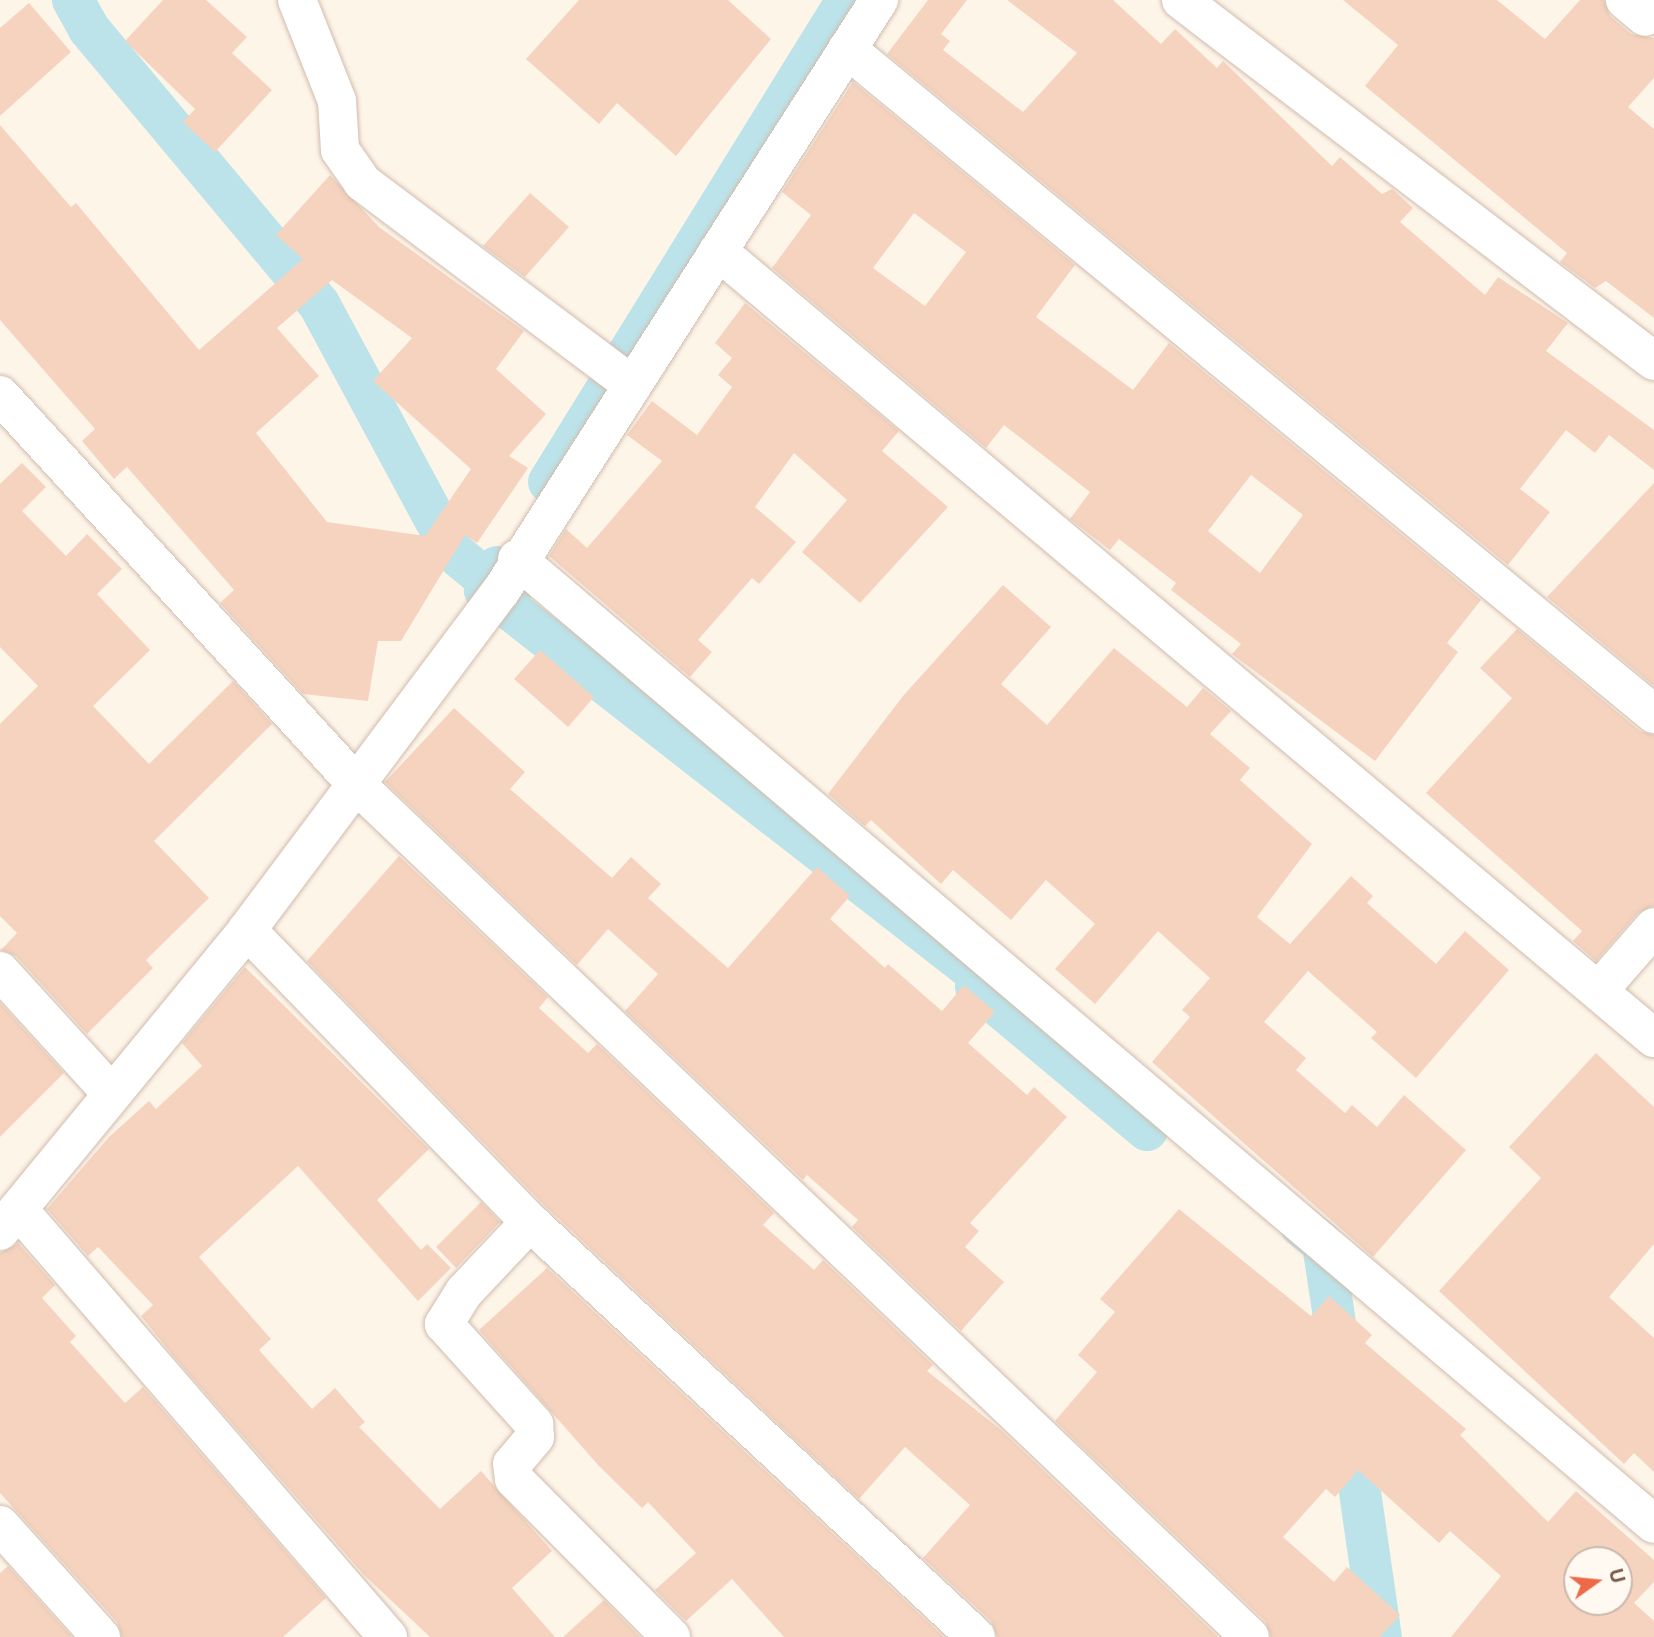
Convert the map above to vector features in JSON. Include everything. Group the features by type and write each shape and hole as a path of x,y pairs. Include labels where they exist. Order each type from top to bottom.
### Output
{"street":[{"path":"297,0 337,101 340,150 362,182 632,385"},
{"path":"388,1637 9,1220 247,930 359,788 509,574 879,0"},
{"path":"1181,0 1654,361"},
{"path":"847,49 1654,714"},
{"path":"718,251 1600,989 1654,1038"},
{"path":"0,395 359,788 1250,1637"},
{"path":"509,574 1654,1524"},
{"path":"1600,989 1654,927"},
{"path":"247,930 530,1222 976,1637"},
{"path":"0,971 112,1094"},
{"path":"530,1222 464,1292 444,1324 534,1424 535,1437 512,1464 514,1479 671,1637"},
{"path":"0,1525 102,1637"}],"building":[{"path":"163,0 206,0 247,37 232,53 272,90 215,152 183,122 195,109 125,41"},
{"path":"579,0 728,0 771,39 676,156 617,103 599,124 526,59"},
{"path":"928,0 967,0 941,34 950,41 943,50 1023,112 1077,53 1007,0 1113,0 1161,44 1175,29 1217,68 1223,61 1332,166 1340,157 1382,194 1392,189 1413,208 1400,222 1485,295 1498,277 1568,323 1546,351 1654,430 1654,470 1609,435 1595,453 1566,430 1520,489 1550,512 1508,565 887,54"},
{"path":"1343,0 1497,0 1545,39 1580,0 1604,0 1610,16 1631,34 1654,38 1654,78 1628,107 1654,129 1654,318 1606,281 1595,288 1560,262 1567,253 1365,86 1398,45"},
{"path":"29,3 71,52 0,116 0,28"},
{"path":"853,82 1075,265 1036,317 1133,390 1169,343 1481,600 1447,643 1458,652 1375,761 1232,654 1241,644 1171,590 1176,583 1119,539 1110,550 1070,519 1090,492 1004,425 986,448 772,268 811,215 782,192","holes":["914,213 966,252 925,306 873,268","1251,475 1303,515 1260,573 1208,531"]},
{"path":"0,125 71,207 76,203 199,350 303,259 276,235 330,175 379,227 524,331 496,369 546,414 509,456 528,468 477,543 465,535 401,641 378,641 368,701 303,694 220,603 234,590 127,467 114,479 82,441 95,429 0,320","holes":["332,280 412,338 373,381 471,469 425,536 327,522 256,433 319,376 277,328"]},
{"path":"530,193 569,227 525,277 483,246"},
{"path":"745,303 899,431 882,451 948,507 860,603 802,552 847,500 794,453 755,507 796,542 759,584 752,578 698,640 712,652 690,677 549,556 566,529 587,548 662,461 627,435 652,401 697,435 732,387 718,375 732,358 715,343"},
{"path":"22,463 46,487 22,511 66,556 87,534 122,569 97,594 150,650 93,706 149,764 233,681 272,724 154,841 209,898 146,960 153,968 87,1034 16,956 1,950 17,933 0,916 0,724 38,686 0,647 0,484"},
{"path":"1654,483 1654,686 1547,597"},
{"path":"1003,585 1051,627 1001,684 1047,725 1114,648 1187,707 1203,688 1231,711 1210,734 1250,768 1240,780 1312,844 1257,917 1290,944 1351,876 1373,896 1367,903 1436,964 1465,931 1509,970 1416,1078 1371,1038 1377,1032 1308,971 1264,1022 1306,1058 1296,1070 1345,1113 1352,1105 1377,1127 1404,1095 1466,1150 1373,1257 1152,1062 1190,1017 1182,1010 1210,978 1158,931 1095,1004 1055,969 1095,924 1046,880 1011,920 953,870 941,884 871,820 865,826 828,794 903,696"},
{"path":"1517,629 1640,731 1654,735 1654,906 1638,913 1596,961 1573,941 1582,931 1426,793 1512,698 1480,668"},
{"path":"540,650 594,697 568,727 514,679"},
{"path":"454,708 525,772 510,789 612,878 631,857 661,884 648,898 728,968 817,867 850,896 830,919 885,968 888,964 942,1011 964,985 995,1012 968,1043 1027,1095 1034,1087 1067,1117 970,1223 979,1231 965,1247 1004,1282 961,1331 852,1227 858,1220 807,1175 803,1180 625,1011 658,974 608,929 577,965 385,782"},
{"path":"399,856 548,997 539,1008 588,1053 597,1044 774,1213 763,1225 814,1270 823,1260 933,1365 927,1371 1001,1430 1218,1637 997,1637 991,1621 923,1558 970,1505 905,1447 859,1499 545,1206 307,961"},
{"path":"245,967 429,1149 377,1200 421,1250 427,1244 451,1268 418,1301 298,1166 199,1257 271,1339 259,1350 312,1409 335,1388 365,1422 359,1427 440,1509 481,1471 552,1551 512,1588 555,1637 430,1637 364,1575 175,1358 141,1316 153,1305 98,1247 88,1256 47,1209 109,1137 149,1101 156,1109 202,1066 182,1043"},
{"path":"0,1003 64,1073 0,1137"},
{"path":"1596,1053 1654,1107 1654,1244 1609,1297 1654,1338 1654,1472 1634,1453 1624,1464 1439,1291 1541,1178 1509,1147"},
{"path":"481,1202 500,1222 456,1268 436,1247"},
{"path":"1179,1209 1311,1316 1329,1296 1372,1335 1365,1343 1466,1429 1460,1435 1548,1522 1576,1491 1654,1560 1654,1582 1634,1603 1654,1621 1654,1637 1451,1637 1501,1576 1450,1531 1439,1543 1358,1470 1335,1497 1326,1489 1283,1537 1334,1582 1347,1567 1400,1615 1380,1637 1271,1637 1265,1621 1055,1421 1097,1372 1078,1355 1115,1312 1100,1299"},
{"path":"18,1243 55,1285 42,1298 76,1336 70,1342 125,1403 143,1387 326,1598 283,1637 122,1637 117,1622 0,1493 0,1253"},
{"path":"547,1268 944,1637 784,1637 732,1579 686,1621 655,1590 696,1553 648,1502 642,1508 599,1466 479,1330"},
{"path":"8,1566 72,1637 0,1637 0,1573"},
{"path":"604,1600 640,1637 563,1637"}],"waterway":[{"path":"73,0 89,29 319,304 452,551 510,599"},
{"path":"549,482 847,0"},
{"path":"497,567 485,590 1007,997"},
{"path":"976,987 1147,1130"},
{"path":"1301,1226 1323,1244 1340,1356"},
{"path":"1349,1416 1381,1637"}]}
